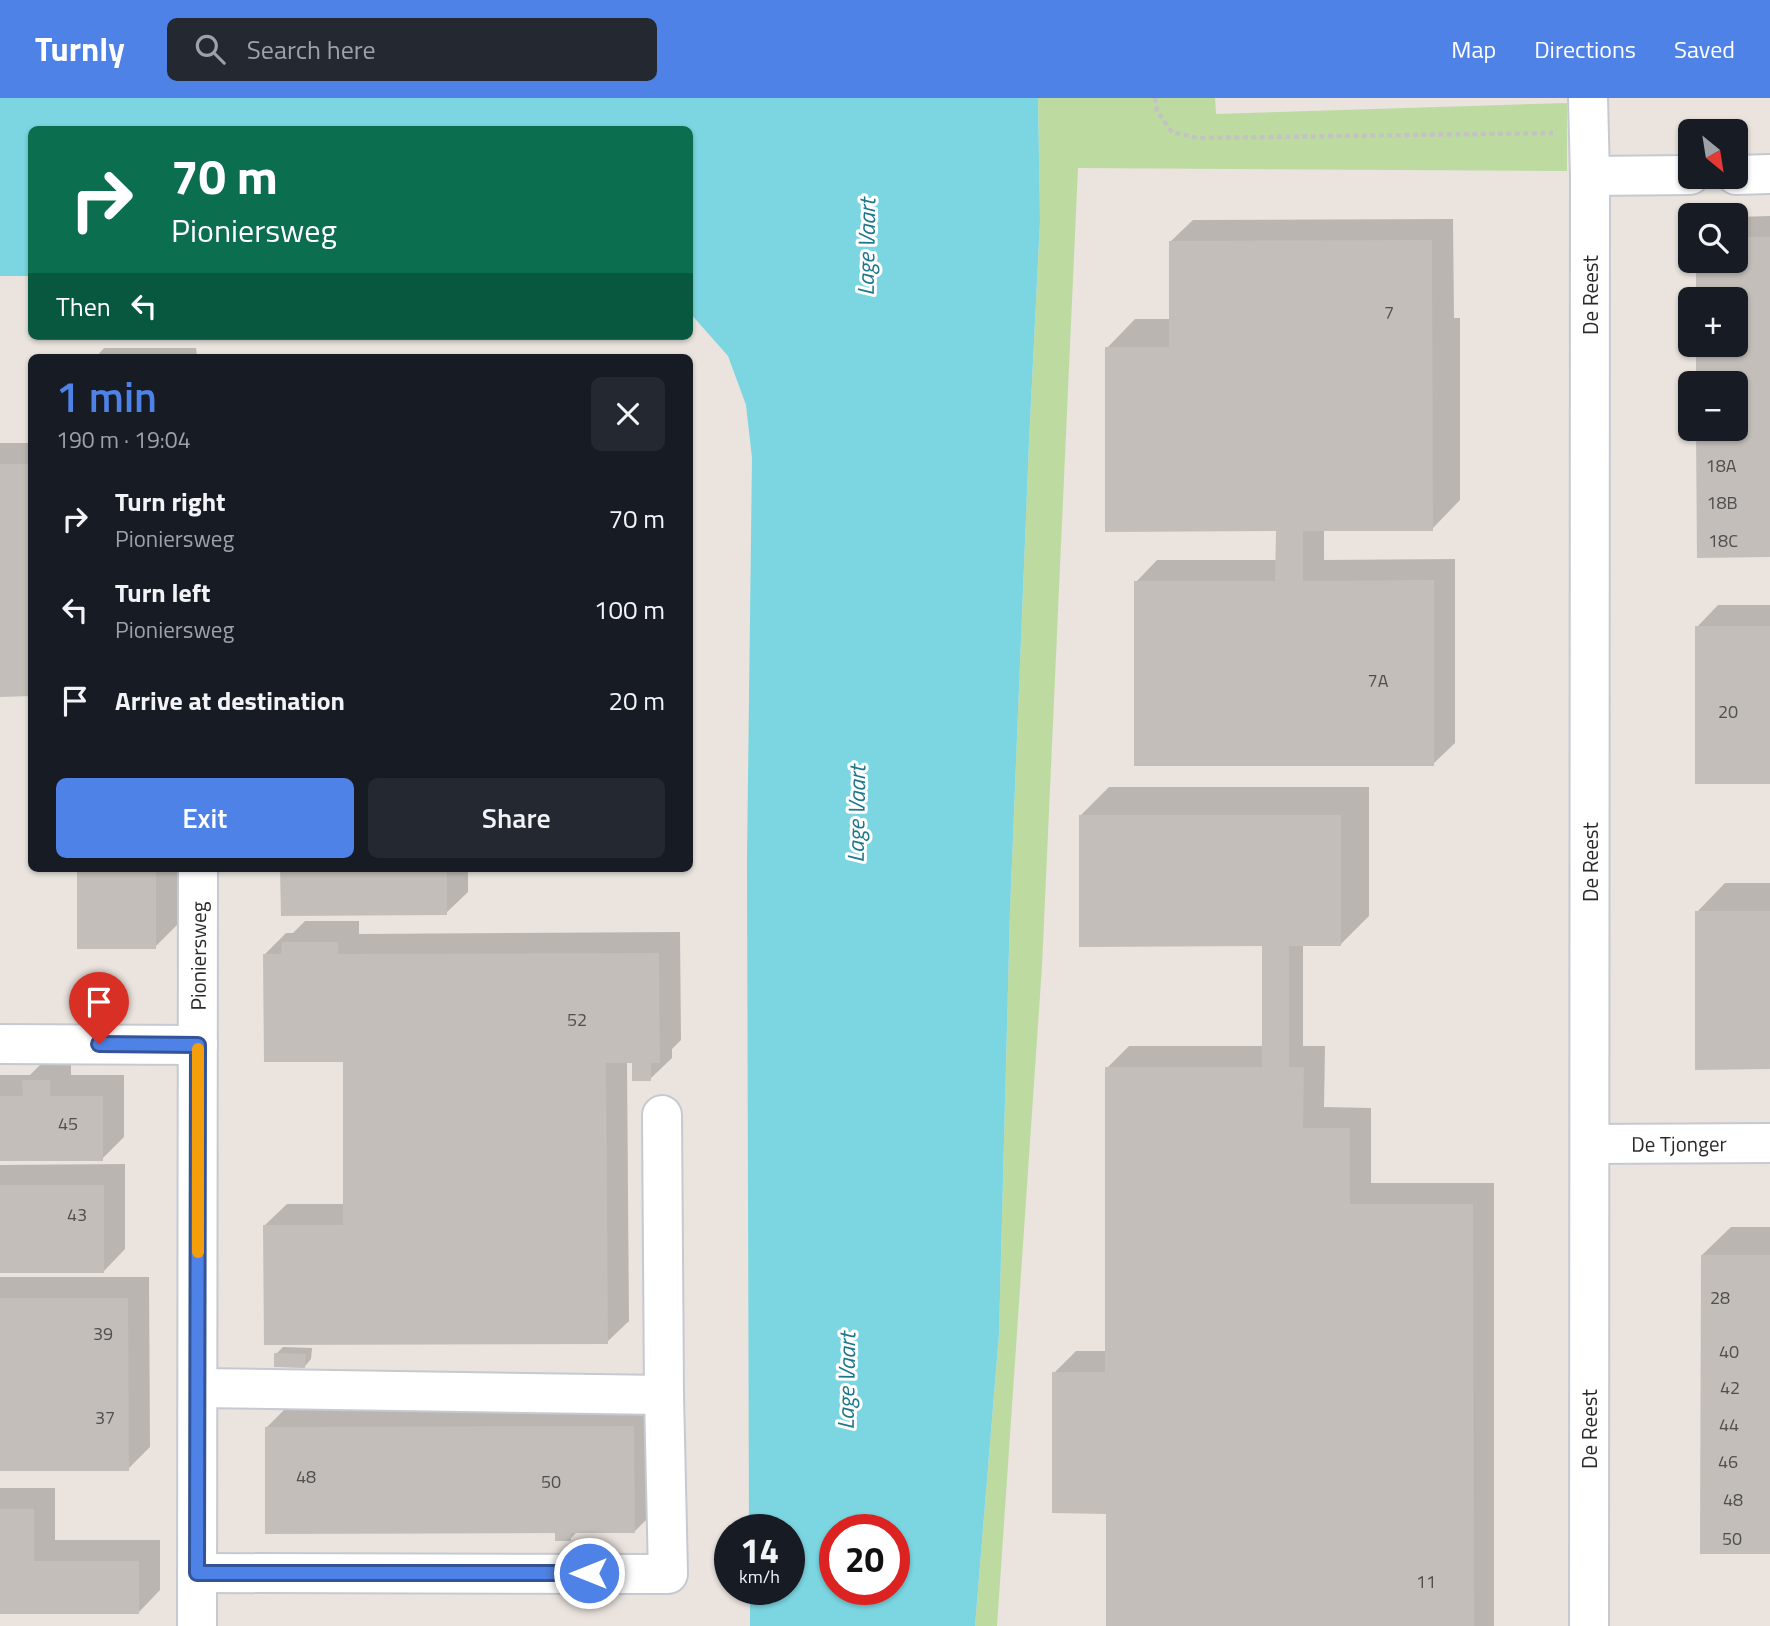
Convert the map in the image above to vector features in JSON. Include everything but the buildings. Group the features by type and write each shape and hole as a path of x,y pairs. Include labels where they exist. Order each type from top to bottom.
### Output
{"street":[{"name":"De Reest","path":"1588,115 1589,1626"},
{"path":"1748,175 1770,174"},
{"path":"1590,176 1678,175"},
{"name":"Pioniersweg","path":"197,1626 198,872"},
{"path":"0,1044 198,1045"},
{"path":"197,1573 668,1574 662,1115"},
{"name":"De Tjonger","path":"1590,1144 1770,1143"},
{"path":"198,1388 664,1395"}],"path":[{"path":"1155,98 1157,111 1172,132 1198,138 1588,115"}],"green space":[{"path":"1038,98 1215,98 1216,114 1567,103 1567,171 1078,168 1042,966 997,1626 975,1626 999,1334 1010,911 1040,221"}],"water":[{"name":"Lage Vaart","path":"0,98 1038,98 1040,221 1010,911 999,1334 975,1626 750,1626 750,1605 805,1605 805,1514 749,1514 747,860 752,458 746,405 728,356 693,316 693,126 28,126 28,276 0,276"}],"slow traffic":[{"path":"198,1049 198,1252"}],"route":[{"path":"99,1044 198,1045 197,1573 589,1573"}]}
